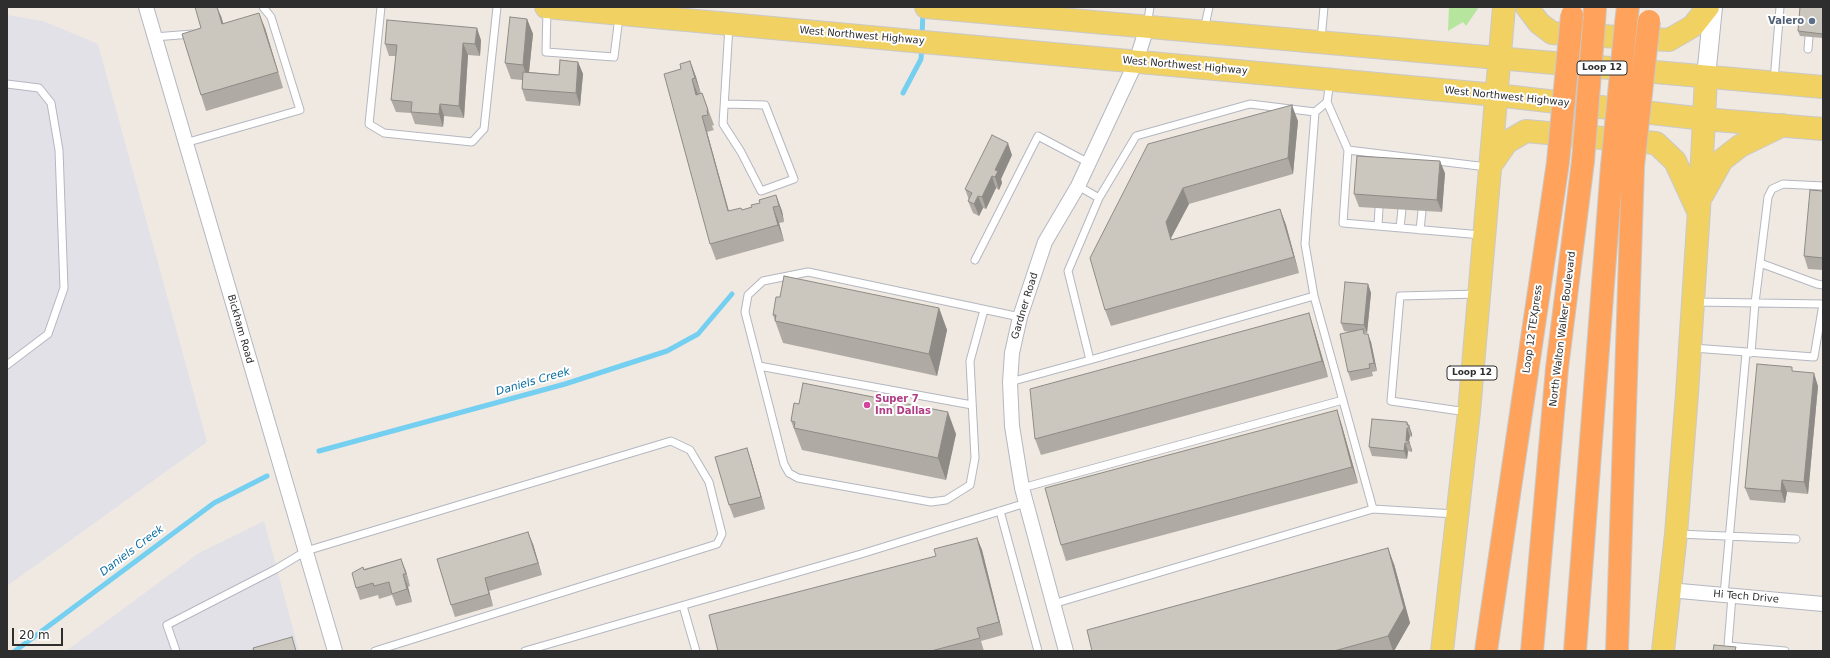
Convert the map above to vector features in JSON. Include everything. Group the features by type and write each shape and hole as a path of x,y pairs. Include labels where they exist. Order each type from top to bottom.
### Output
{"highway":[{"name":"Loop 12 TEXpress","path":"1486,651 1558,162 1572,11"},
{"path":"1575,651 1623,166 1650,14"},
{"name":"North Walton Walker Boulevard","path":"1531,650 1557,368 1583,161 1595,15"},
{"path":"1617,651 1623,166 1627,15"}],"main road":[{"name":"West Northwest Highway","path":"547,7 620,10 729,24 1496,95 1704,119 1823,129"},
{"path":"926,7 1148,17 1204,32 1499,58 1504,7"},
{"path":"1527,7 1539,23 1552,33 1669,40 1694,26 1708,7"},
{"name":"Loop 12","path":"1442,651 1469,412 1499,58 1774,82 1823,88"},
{"path":"1663,651 1676,534 1690,348 1706,77"},
{"path":"1699,206 1722,160 1740,146 1784,125"},
{"path":"1490,167 1507,142 1526,131 1656,143 1675,161 1699,206"}],"street":[{"name":"Bickham Road","path":"146,7 335,651"},
{"path":"1706,77 1713,7"},
{"name":"Gardner Road","path":"1066,651 1022,488 1012,426 1010,382 1012,353 1020,317 1046,242 1078,186 1136,62 1148,17"},
{"name":"Hi Tech Drive","path":"1669,590 1823,604"}],"lane":[{"path":"185,143 300,110 272,17 265,15 263,7"},
{"path":"381,7 369,124 384,133 472,142 484,129 496,7"},
{"path":"547,7 546,52 614,57 620,10"},
{"path":"1204,32 1209,7"},
{"path":"1321,42 1324,7"},
{"path":"1774,82 1780,7"},
{"path":"725,104 765,104 794,179 761,191 741,152 723,124 729,24"},
{"path":"154,37 199,32"},
{"path":"1808,48 1809,37"},
{"path":"1330,80 1327,102 1348,150 1343,224 1485,235"},
{"path":"7,84 39,88 51,103 59,150 64,288 48,334 7,365"},
{"path":"1327,102 1315,112 1305,244 1314,296 1373,509"},
{"path":"1090,360 1068,271 1099,198 1136,136 1250,104 1315,112"},
{"path":"975,260 1038,136 1089,163"},
{"path":"1348,150 1384,159 1490,167"},
{"path":"1785,651 1728,646 1728,537 1748,353 1768,197 1772,189 1784,184 1823,186"},
{"path":"1078,186 1099,198"},
{"path":"1378,226 1379,208"},
{"path":"1400,228 1402,209"},
{"path":"1420,230 1422,211"},
{"path":"1760,262 1816,284 1823,285"},
{"path":"984,310 970,361 975,458 970,485 946,500 931,502 798,478 789,473 784,464 745,312 748,295 763,281 808,272 1020,317"},
{"path":"1469,412 1391,401 1400,296 1480,294"},
{"path":"1010,382 1314,296"},
{"path":"1690,348 1814,357 1823,304 1693,302"},
{"path":"759,366 972,404"},
{"path":"1022,488 1343,400"},
{"path":"176,651 168,625 276,569 306,551 671,441 690,450 709,482 722,534 717,544 375,651"},
{"path":"525,651 861,554 1026,503"},
{"path":"1053,604 1373,509 1457,514"},
{"path":"1000,511 1038,651"},
{"path":"1676,534 1796,539"},
{"path":"683,606 696,651"}],"shaded area":[{"path":"7,15 43,21 98,44 207,442 7,586"},
{"path":"264,521 299,651 66,651 199,553"}],"green space":[{"path":"1449,7 1479,7 1466,26 1463,22 1448,31"}],"building":[{"path":"195,7 217,7 222,24 259,13 278,72 201,95 182,34 201,28"},
{"name":"Valero","path":"1800,7 1823,7 1823,34 1798,31"},
{"path":"510,17 527,19 523,65 505,63"},
{"path":"387,20 477,28 475,44 463,43 459,106 440,104 439,114 411,112 412,102 391,100 397,45 385,44"},
{"path":"560,60 578,62 576,93 522,89 523,72 559,75"},
{"path":"690,61 695,78 692,79 696,95 702,93 708,110 708,115 702,116 728,211 741,208 742,210 752,207 751,205 760,203 759,200 776,195 779,206 773,207 778,225 710,244 664,74 681,69 680,64"},
{"path":"1292,105 1288,158 1183,188 1166,222 1171,240 1280,209 1294,257 1105,310 1090,258 1148,144"},
{"path":"992,135 1008,143 995,170 998,171 995,177 992,176 982,197 978,196 974,204 968,201 972,193 965,189"},
{"path":"1357,156 1440,161 1437,200 1354,194"},
{"path":"1810,190 1823,191 1823,258 1804,256"},
{"path":"784,276 939,308 929,354 775,321 776,315 773,315 776,297 780,297"},
{"path":"1345,282 1368,284 1364,325 1341,323"},
{"path":"1309,313 1322,361 1035,439 1030,389"},
{"path":"1363,329 1364,334 1368,334 1374,363 1369,364 1370,368 1348,372 1340,334"},
{"path":"1757,364 1792,367 1792,371 1814,373 1804,482 1782,480 1781,491 1745,488"},
{"path":"803,383 948,412 938,458 794,428 795,422 791,421 794,403 799,404"},
{"path":"1337,410 1352,467 1061,545 1045,488"},
{"path":"1372,419 1407,422 1409,428 1407,428 1406,441 1409,441 1409,443 1405,443 1404,451 1369,447"},
{"path":"747,448 761,497 729,505 715,457"},
{"path":"528,532 538,563 485,578 489,594 451,605 437,559"},
{"path":"977,538 999,622 977,628 980,638 931,651 718,651 709,615 936,556 934,549"},
{"path":"1388,548 1404,608 1388,636 1334,651 1092,651 1087,630"},
{"path":"401,559 406,574 403,574 407,589 392,594 389,582 374,586 373,583 356,588 352,573 363,567 364,570"},
{"path":"292,637 296,651 254,651 253,648"},
{"path":"1714,645 1736,647 1735,651 1713,651"}],"waterway":[{"name":"Daniels Creek","path":"922,36 923,12"},
{"name":"Daniels Creek","path":"903,93 921,59 922,46"},
{"name":"Daniels Creek","path":"319,451 565,384 667,351 698,334 732,294"},
{"name":"Daniels Creek","path":"15,651 214,503 267,476"}],"place":[{"name":"Valero","path":"1812,21"},
{"name":"Super 7 Inn Dallas","path":"867,405"}]}
